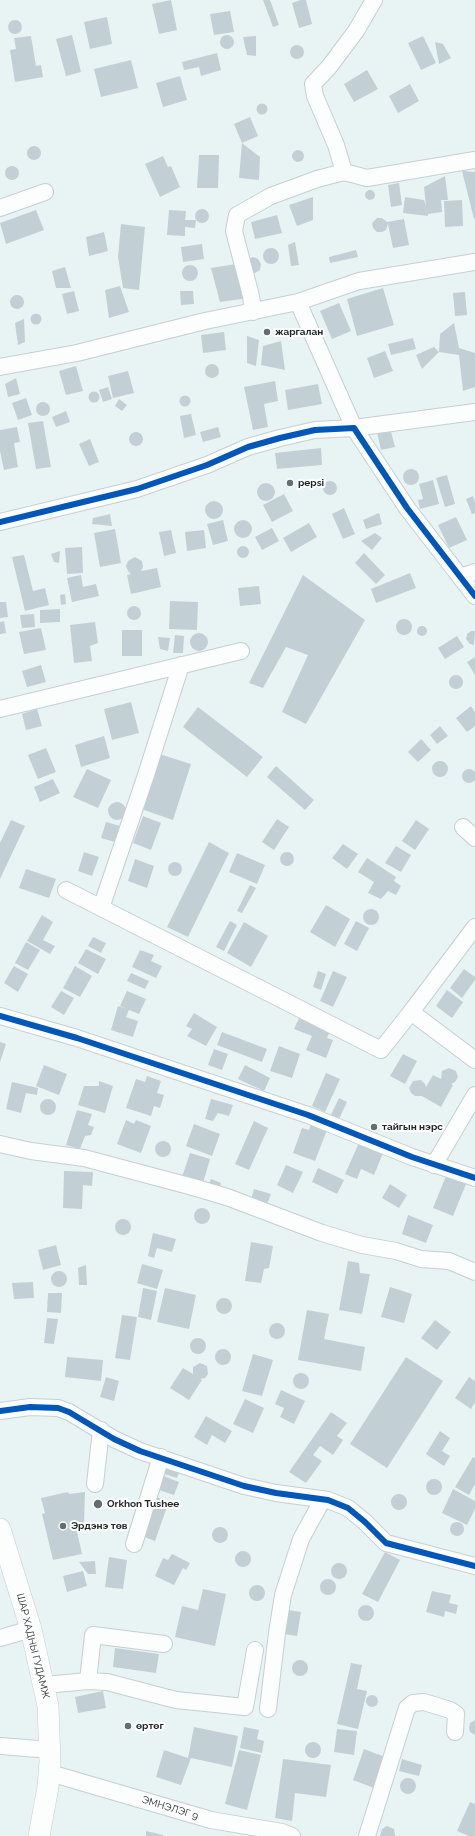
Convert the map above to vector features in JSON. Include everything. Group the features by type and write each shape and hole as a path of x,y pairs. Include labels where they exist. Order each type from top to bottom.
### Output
{"main road":[{"name":"ШАР ХАДНЫ ГУДАМЖ","path":"0,1529 31,1628 44,1685 50,1721 50,1773 39,1836"}],"street":[{"path":"344,172 336,145 315,96 313,84 329,67 356,31 374,0"},
{"path":"253,312 251,296 234,231 237,215 271,196 316,179 344,172 367,178 475,160"},
{"path":"0,208 45,192"},
{"path":"0,367 76,353 205,321 298,302 359,281 475,262"},
{"path":"298,302 354,428 407,508 468,574 475,596"},
{"path":"0,522 137,489 207,465 248,447 280,438 316,430 354,428 475,412"},
{"path":"0,709 241,651"},
{"path":"101,908 181,665"},
{"path":"463,827 475,838"},
{"path":"66,890 381,1050 475,927"},
{"path":"411,1012 475,1060"},
{"path":"0,1016 77,1038 308,1115 434,1165 475,1178"},
{"path":"434,1165 475,1095"},
{"path":"0,1144 31,1151 84,1158 193,1187 227,1197 322,1233 362,1245 396,1251 421,1259 449,1261 475,1272"},
{"path":"0,1411 30,1407 58,1408 69,1412 126,1445 244,1486 276,1493 323,1499 348,1508 365,1522 386,1543 475,1566"},
{"path":"95,1484 101,1430"},
{"path":"134,1544 161,1456"},
{"path":"268,1709 276,1633 283,1594 301,1539 323,1499"},
{"path":"0,1638 31,1628"},
{"path":"88,1681 93,1635 164,1644"},
{"path":"44,1685 88,1681 108,1682 176,1700 245,1707 256,1650"},
{"path":"367,1836 407,1708 413,1703 424,1702 450,1710 456,1714 455,1732"},
{"path":"0,1746 51,1750"},
{"name":"ЭМНЭЛЭГ 9","path":"50,1773 211,1820 282,1832 292,1836"}],"building":[{"path":"171,0 177,30 159,34 152,4"},
{"path":"263,0 270,0 279,25 273,27"},
{"path":"306,0 312,24 299,28 292,3"},
{"path":"230,11 234,32 214,35 210,14"},
{"path":"107,17 112,44 90,49 84,22"},
{"path":"12,20 18,20 22,24 22,30 18,34 12,34 8,30 8,24"},
{"path":"72,35 81,72 66,76 56,39"},
{"path":"227,35 232,37 234,42 232,47 227,49 222,47 220,42 222,37"},
{"path":"31,36 36,66 41,65 43,77 15,82 10,50 16,49 14,38"},
{"path":"256,36 256,56 247,55 243,37"},
{"path":"423,36 436,63 421,70 408,43"},
{"path":"435,42 443,44 451,58 439,64"},
{"path":"297,45 302,47 304,52 302,57 297,59 292,57 290,52 292,47"},
{"path":"217,53 221,70 201,76 199,67 184,70 182,62"},
{"path":"131,60 138,88 101,97 94,69"},
{"path":"367,70 378,89 354,102 344,84"},
{"path":"180,76 187,100 163,107 156,83"},
{"path":"410,84 419,101 398,113 389,96"},
{"path":"260,104 264,104 266,105 266,113 260,114 257,111 257,107"},
{"path":"250,117 258,136 242,143 234,124"},
{"path":"242,143 260,157 259,180 239,178"},
{"path":"34,146 39,148 41,153 39,158 34,160 29,158 27,153 29,148"},
{"path":"296,150 300,150 304,156 300,162 296,162 292,158 292,154"},
{"path":"199,155 219,155 218,188 197,188"},
{"path":"163,156 168,167 171,166 180,187 160,197 145,164"},
{"path":"12,166 17,168 19,173 17,178 12,180 7,178 5,173 7,168"},
{"path":"462,171 475,172 475,219 474,219"},
{"path":"445,176 448,200 441,200 442,212 428,214 428,216 403,213 405,197 424,200 426,206 424,187"},
{"path":"399,183 402,205 391,207 388,185"},
{"path":"368,190 372,190 374,191 374,199 368,200 365,197 365,193"},
{"path":"313,197 313,220 297,226 289,205"},
{"path":"462,200 463,226 445,227 444,201"},
{"path":"199,209 205,209 209,213 209,219 205,223 199,223 195,219 195,213"},
{"path":"36,210 44,230 6,244 0,223"},
{"path":"169,210 186,211 185,220 196,220 195,228 185,227 185,236 167,235"},
{"path":"277,215 282,233 255,239 251,222"},
{"path":"377,218 382,218 387,222 404,219 409,245 393,248 388,224 386,230 382,232 377,232 373,228 372,223"},
{"path":"121,224 145,227 139,290 123,288 118,257"},
{"path":"104,232 108,251 89,256 86,237"},
{"path":"295,242 299,265 291,266 288,245"},
{"path":"202,244 204,259 183,262 181,247"},
{"path":"268,248 274,248 279,253 277,262 274,264 268,264 263,259 263,253"},
{"path":"356,250 358,257 330,263 329,257"},
{"path":"253,257 258,259 261,264 260,270 253,274 248,259"},
{"path":"236,264 248,298 220,302 211,268"},
{"path":"187,265 193,265 198,270 196,279 193,281 187,281 182,276 182,270"},
{"path":"65,267 71,288 56,288 52,271"},
{"path":"120,286 129,312 109,318 105,290"},
{"path":"383,288 394,325 357,336 347,299"},
{"path":"74,291 79,311 67,314 62,294"},
{"path":"180,291 193,291 194,304 181,305"},
{"path":"465,292 467,315 455,316 453,293"},
{"path":"17,295 22,297 24,302 22,307 17,309 12,307 10,302 12,297"},
{"path":"339,303 351,331 332,339 320,311"},
{"path":"36,313 40,315 42,319 40,323 36,325 32,323 30,319 32,315"},
{"path":"24,319 25,342 18,345 15,323"},
{"path":"454,323 459,348 475,353 475,387 463,391 459,355 439,352 440,334"},
{"path":"224,332 226,350 203,353 201,335"},
{"path":"247,336 259,340 256,366 247,363"},
{"path":"413,338 416,349 391,355 388,344"},
{"path":"281,341 285,370 261,365 263,346"},
{"path":"434,347 439,352 422,369 416,355"},
{"path":"385,351 393,371 374,378 367,358"},
{"path":"209,364 215,364 219,368 219,374 215,378 209,378 205,374 205,368"},
{"path":"76,366 83,391 66,395 59,371"},
{"path":"128,371 134,393 113,398 108,376"},
{"path":"16,378 20,394 8,397 5,384"},
{"path":"275,381 278,401 264,404 268,427 253,430 244,387"},
{"path":"318,384 322,404 288,410 285,390"},
{"path":"108,387 112,399 103,402 99,390"},
{"path":"94,391 98,393 100,397 98,401 94,403 90,401 88,397 90,393"},
{"path":"183,396 187,396 189,397 189,405 183,406 180,403 180,399"},
{"path":"26,398 32,415 18,420 12,403"},
{"path":"119,399 127,405 122,411 115,406"},
{"path":"43,402 48,404 50,409 48,414 43,416 38,414 36,409 38,404"},
{"path":"66,411 70,422 56,427 52,417"},
{"path":"191,414 196,435 184,438 180,416"},
{"path":"43,421 51,467 36,469 28,423"},
{"path":"17,427 20,442 14,443 18,467 4,470 0,451 0,430"},
{"path":"218,427 221,437 203,442 200,432"},
{"path":"390,428 395,447 381,450 377,432"},
{"path":"133,432 139,432 143,436 143,442 139,446 133,446 129,442 129,436"},
{"path":"90,439 99,462 89,466 79,444"},
{"path":"321,448 322,465 277,469 275,453"},
{"path":"408,469 414,469 419,474 417,483 414,485 408,485 403,480 403,474"},
{"path":"447,475 455,504 445,507 436,478"},
{"path":"433,480 439,504 420,509 418,500 423,499 419,484"},
{"path":"330,481 335,483 337,488 335,493 330,495 325,493 323,488 325,483"},
{"path":"266,483 272,486 275,492 272,498 266,501 260,498 257,492 260,486"},
{"path":"284,494 293,511 272,522 263,505"},
{"path":"473,496 475,502 475,513 472,514 466,499"},
{"path":"214,501 220,504 223,510 220,516 214,519 208,516 205,510 208,504"},
{"path":"344,508 355,534 343,539 332,514"},
{"path":"379,513 382,524 366,529 363,520"},
{"path":"110,514 112,526 92,524 93,518"},
{"path":"456,517 467,540 449,548 438,525"},
{"path":"223,520 228,541 213,545 207,524"},
{"path":"243,520 249,523 252,529 249,535 243,538 237,535 234,529 237,523"},
{"path":"309,523 317,537 291,552 283,538"},
{"path":"272,528 279,541 262,550 255,537"},
{"path":"115,529 121,563 100,567 94,533"},
{"path":"171,530 176,553 164,556 159,532"},
{"path":"204,530 206,548 187,551 185,532"},
{"path":"375,533 382,538 372,550 361,541"},
{"path":"245,546 248,547 248,557 241,558 238,557 237,550 238,547"},
{"path":"82,547 83,573 67,574 65,548"},
{"path":"60,551 59,563 54,562 51,554"},
{"path":"364,553 385,575 376,584 355,563"},
{"path":"24,555 33,591 45,588 49,605 25,611 12,557"},
{"path":"135,557 142,561 143,567 141,571 157,568 161,587 131,594 127,575 131,574 126,566 128,561"},
{"path":"410,573 416,588 376,603 371,589"},
{"path":"81,575 83,587 96,584 99,596 72,602 67,578"},
{"path":"303,575 365,620 306,724 282,712 308,655 286,647 263,688 249,683"},
{"path":"259,586 261,604 240,606 238,588"},
{"path":"65,594 66,604 61,605 60,595"},
{"path":"170,601 198,602 197,630 169,629"},
{"path":"0,602 6,602 8,617 0,618"},
{"path":"134,606 139,608 141,613 139,618 134,620 129,618 127,613 129,608"},
{"path":"60,609 60,622 40,623 40,610"},
{"path":"34,614 35,627 22,628 20,615"},
{"path":"404,619 411,624 412,627 407,634 404,635 397,630 396,627 401,620"},
{"path":"4,621 6,633 0,634 0,622"},
{"path":"95,622 98,643 90,646 92,661 74,663 70,625"},
{"path":"420,626 424,626 426,627 426,635 420,636 417,633 417,629"},
{"path":"41,628 46,650 24,654 19,632"},
{"path":"122,630 142,630 142,656 122,656"},
{"path":"471,631 475,631 474,645 470,644 466,639 467,634"},
{"path":"199,633 205,636 208,642 205,648 199,651 193,648 190,642 193,636"},
{"path":"175,635 184,636 183,653 173,653"},
{"path":"457,636 464,647 445,659 438,648"},
{"path":"158,637 170,638 168,651 160,649"},
{"path":"475,657 475,675 467,662"},
{"path":"41,665 46,682 27,687 22,671"},
{"path":"453,675 459,675 463,679 463,685 459,689 453,689 449,685 449,679"},
{"path":"131,702 139,733 112,740 104,709"},
{"path":"471,706 475,712 475,726 467,732 456,718"},
{"path":"198,707 263,757 247,777 183,727"},
{"path":"37,709 42,726 26,730 22,714"},
{"path":"440,726 448,736 437,744 430,735"},
{"path":"104,736 110,758 81,767 75,745"},
{"path":"421,739 431,750 418,762 408,752"},
{"path":"46,748 56,772 38,779 28,755"},
{"path":"159,754 191,764 173,820 141,809"},
{"path":"440,761 447,766 448,769 443,776 440,777 433,772 432,769 437,762"},
{"path":"276,766 314,800 305,810 267,777"},
{"path":"87,769 111,780 98,808 73,797"},
{"path":"466,769 472,769 476,773 476,779 472,783 466,783 462,779 462,773"},
{"path":"53,779 60,793 40,802 34,787"},
{"path":"117,802 123,805 126,811 123,817 117,820 111,817 108,811 111,805"},
{"path":"143,816 161,823 151,850 133,843"},
{"path":"277,819 289,827 274,850 262,842"},
{"path":"11,820 25,826 0,879 0,843"},
{"path":"416,820 429,829 415,850 402,841"},
{"path":"106,822 120,826 115,842 101,838"},
{"path":"209,842 229,853 188,937 167,927"},
{"path":"343,844 358,854 347,869 332,858"},
{"path":"396,846 411,855 401,872 385,863"},
{"path":"84,852 99,857 92,876 78,871"},
{"path":"287,852 292,854 294,859 292,864 287,866 282,864 280,859 282,854"},
{"path":"237,853 265,865 257,884 229,872"},
{"path":"367,858 396,877 394,881 401,886 396,895 388,891 381,899 368,893 374,882 358,872"},
{"path":"135,859 154,866 147,888 128,881"},
{"path":"175,862 180,864 182,869 180,874 175,876 170,874 168,869 170,864"},
{"path":"26,869 56,879 49,898 19,888"},
{"path":"250,885 256,888 242,913 237,911"},
{"path":"326,905 350,919 335,947 310,932"},
{"path":"371,909 377,911 379,917 377,923 371,925 365,923 363,917 365,911"},
{"path":"42,915 53,922 43,940 55,946 50,954 27,941"},
{"path":"230,921 237,925 224,951 216,947"},
{"path":"356,921 369,928 357,951 344,944"},
{"path":"244,922 268,936 251,967 227,953"},
{"path":"93,937 106,943 101,953 88,946"},
{"path":"26,942 40,950 28,970 15,963"},
{"path":"86,949 106,959 98,974 78,963"},
{"path":"140,950 154,955 151,961 162,966 156,978 132,967"},
{"path":"14,966 28,974 18,992 4,983"},
{"path":"75,966 92,976 80,997 63,988"},
{"path":"464,969 475,977 475,980 462,998 450,988"},
{"path":"318,971 326,974 321,990 313,987"},
{"path":"333,971 347,977 333,1007 320,1001"},
{"path":"131,973 149,981 145,989 127,981"},
{"path":"447,990 463,1002 452,1018 436,1006"},
{"path":"61,991 74,998 64,1015 51,1007"},
{"path":"127,991 146,999 139,1014 129,1010 126,1017 138,1021 133,1037 111,1030 118,1006 127,1009 120,1006"},
{"path":"194,1013 217,1027 206,1046 187,1036 192,1029 186,1026"},
{"path":"301,1014 332,1026 327,1038 333,1040 326,1058 306,1050 312,1036 294,1029"},
{"path":"222,1032 267,1049 262,1062 217,1045"},
{"path":"0,1042 6,1044 0,1062"},
{"path":"279,1046 300,1054 292,1078 270,1071"},
{"path":"214,1049 228,1054 222,1070 208,1065"},
{"path":"403,1054 417,1061 405,1084 390,1076"},
{"path":"44,1065 67,1074 59,1095 36,1086"},
{"path":"245,1065 270,1078 264,1091 238,1079"},
{"path":"449,1068 456,1071 458,1077 455,1082 451,1084 453,1085 441,1107 422,1096 415,1096 411,1093 409,1088 413,1081 421,1080 426,1087 433,1075 441,1079 442,1071"},
{"path":"326,1073 340,1079 325,1112 312,1106"},
{"path":"147,1076 161,1081 157,1093 164,1095 160,1108 154,1106 151,1116 126,1108 136,1079 145,1082"},
{"path":"99,1081 113,1086 105,1113 78,1105 84,1086 99,1086"},
{"path":"12,1082 38,1088 37,1095 26,1093 21,1113 6,1109"},
{"path":"339,1098 347,1102 338,1121 330,1117"},
{"path":"48,1099 54,1101 56,1107 54,1113 48,1115 42,1113 40,1107 42,1101"},
{"path":"211,1099 233,1105 229,1116 218,1113 213,1121 205,1119"},
{"path":"77,1110 92,1114 88,1125 94,1127 91,1135 85,1136 80,1149 66,1145"},
{"path":"126,1120 134,1124 136,1120 151,1126 141,1153 117,1144"},
{"path":"254,1121 268,1128 249,1170 235,1164"},
{"path":"194,1124 220,1134 212,1156 186,1146"},
{"path":"311,1124 327,1130 315,1161 293,1153 302,1128 309,1130"},
{"path":"163,1141 169,1143 171,1149 169,1155 163,1157 157,1155 155,1149 157,1143"},
{"path":"359,1143 383,1153 374,1175 361,1169 357,1179 345,1174"},
{"path":"190,1153 210,1159 203,1183 182,1177"},
{"path":"286,1165 303,1172 293,1193 277,1185"},
{"path":"318,1168 344,1180 337,1194 312,1182"},
{"path":"64,1171 93,1172 92,1186 83,1185 82,1209 63,1208"},
{"path":"446,1176 466,1184 453,1216 433,1208"},
{"path":"211,1179 221,1183 219,1190 208,1186"},
{"path":"390,1184 407,1195 399,1208 382,1198"},
{"path":"254,1189 271,1194 266,1207 250,1202"},
{"path":"202,1208 208,1210 210,1216 208,1222 202,1224 196,1222 194,1216 196,1210"},
{"path":"408,1215 433,1225 426,1243 402,1234"},
{"path":"123,1219 129,1221 131,1227 129,1233 123,1235 117,1233 115,1227 117,1221"},
{"path":"153,1233 176,1239 172,1252 157,1248 154,1258 148,1256"},
{"path":"251,1242 273,1246 269,1268 264,1269 261,1283 245,1281"},
{"path":"56,1245 61,1265 43,1270 38,1250"},
{"path":"348,1261 359,1263 360,1273 370,1274 362,1314 339,1310"},
{"path":"142,1264 163,1270 157,1289 137,1283"},
{"path":"86,1265 87,1285 79,1285 78,1268"},
{"path":"59,1271 65,1273 67,1279 65,1285 59,1287 53,1285 51,1279 53,1273"},
{"path":"33,1282 34,1298 14,1299 12,1283"},
{"path":"390,1287 412,1294 404,1323 381,1317"},
{"path":"143,1288 157,1291 151,1320 138,1317"},
{"path":"165,1288 196,1295 189,1329 157,1322"},
{"path":"48,1293 62,1293 61,1313 47,1312"},
{"path":"224,1298 230,1300 232,1306 230,1312 224,1314 218,1312 216,1306 218,1300"},
{"path":"307,1310 329,1314 324,1339 365,1347 361,1371 298,1360"},
{"path":"122,1315 137,1317 130,1360 115,1358"},
{"path":"47,1318 58,1319 54,1344 44,1343"},
{"path":"435,1320 451,1332 437,1350 421,1338"},
{"path":"277,1323 283,1325 285,1331 283,1337 277,1339 271,1337 269,1331 271,1325"},
{"path":"198,1338 204,1340 206,1346 204,1352 198,1354 192,1352 190,1346 192,1340"},
{"path":"223,1349 229,1351 231,1357 229,1363 223,1365 217,1363 215,1357 217,1351"},
{"path":"253,1354 273,1360 262,1396 242,1391"},
{"path":"67,1357 103,1360 101,1381 65,1377"},
{"path":"406,1357 443,1381 387,1468 350,1444"},
{"path":"200,1363 207,1366 208,1374 205,1378 200,1379 202,1380 189,1400 170,1388 183,1368 193,1374 193,1367"},
{"path":"301,1373 307,1375 309,1381 307,1387 301,1389 295,1387 293,1381 295,1375"},
{"path":"106,1377 119,1381 114,1401 100,1397"},
{"path":"469,1377 475,1381 475,1402 471,1409 455,1398"},
{"path":"281,1390 305,1401 294,1424 280,1417 284,1408 275,1404"},
{"path":"245,1399 264,1408 253,1433 233,1424"},
{"path":"331,1412 347,1423 337,1436 343,1440 333,1455 320,1446 313,1455 322,1461 306,1483 289,1472"},
{"path":"206,1416 232,1431 225,1443 212,1435 207,1445 194,1437"},
{"path":"440,1431 450,1438 442,1451 450,1456 444,1466 426,1454"},
{"path":"473,1457 475,1458 475,1484 469,1495 455,1487"},
{"path":"164,1463 181,1468 177,1478 161,1473"},
{"path":"161,1475 179,1482 174,1495 156,1489"},
{"path":"434,1479 440,1481 442,1487 440,1493 434,1495 428,1493 426,1487 428,1481"},
{"path":"453,1489 475,1501 475,1509 467,1525 442,1513"},
{"name":"Эрдэнэ төв","path":"68,1492 69,1494 85,1492 84,1526 76,1527 82,1554 53,1560 42,1514 45,1513 41,1498"},
{"path":"399,1494 405,1496 407,1502 405,1508 399,1510 393,1508 391,1502 393,1496"},
{"path":"156,1497 169,1501 155,1541 142,1536"},
{"path":"457,1522 462,1524 464,1529 462,1534 457,1536 452,1534 450,1529 452,1524"},
{"path":"220,1527 226,1529 228,1535 226,1541 220,1543 214,1541 212,1535 214,1529"},
{"path":"243,1551 249,1553 251,1559 249,1565 243,1567 237,1565 235,1559 237,1553"},
{"path":"385,1552 400,1560 378,1602 362,1594"},
{"path":"172,1554 190,1563 186,1570 183,1568 174,1585 155,1576 163,1558 168,1560"},
{"path":"109,1557 127,1560 123,1589 105,1587"},
{"path":"95,1561 96,1574 88,1574 79,1562"},
{"path":"339,1563 345,1565 347,1571 345,1577 339,1579 333,1577 331,1571 333,1565"},
{"path":"83,1571 87,1586 67,1592 63,1576"},
{"path":"328,1579 334,1581 336,1587 334,1593 328,1595 322,1593 320,1587 322,1581"},
{"path":"257,1585 263,1587 265,1593 263,1599 257,1601 251,1599 249,1593 251,1587"},
{"path":"203,1589 226,1594 215,1646 175,1637 182,1606 198,1610"},
{"path":"432,1591 451,1595 449,1603 458,1605 456,1614 445,1611 444,1617 426,1612"},
{"path":"366,1605 372,1607 374,1613 372,1619 366,1621 360,1619 358,1613 360,1607"},
{"path":"288,1610 301,1612 297,1636 284,1634"},
{"path":"115,1648 159,1654 156,1673 113,1667"},
{"path":"300,1660 306,1662 308,1668 306,1674 300,1676 294,1674 292,1668 294,1662"},
{"path":"351,1663 362,1665 357,1689 367,1691 358,1729 337,1724"},
{"path":"103,1691 106,1708 78,1713 75,1697"},
{"path":"370,1695 374,1695 378,1701 374,1707 370,1707 366,1703 366,1699"},
{"path":"475,1720 475,1735 470,1732 469,1728 470,1723"},
{"path":"194,1727 238,1736 232,1767 191,1758 181,1785 156,1777 164,1750 188,1758"},
{"path":"244,1727 259,1730 257,1739 264,1741 262,1753 240,1748"},
{"path":"337,1729 357,1731 354,1755 334,1752"},
{"path":"313,1742 319,1744 321,1750 319,1756 313,1758 307,1756 305,1750 307,1744"},
{"path":"364,1749 385,1757 374,1788 353,1780"},
{"path":"239,1750 261,1755 247,1810 225,1804"},
{"path":"283,1759 331,1765 326,1797 295,1793 292,1821 275,1818"},
{"path":"402,1759 422,1765 419,1776 399,1771"},
{"path":"408,1778 414,1780 416,1786 414,1792 408,1794 402,1792 400,1786 402,1780"},
{"path":"470,1802 475,1804 475,1836 469,1836 457,1831"},
{"path":"387,1826 394,1829 395,1836 380,1836 382,1829"},
{"path":"146,1831 163,1835 163,1836 146,1836"}],"cycle path":[{"path":"0,522 137,489 207,465 248,447 280,438 315,430 354,428 407,508 475,596"},
{"path":"0,1016 77,1038 308,1115 412,1157 475,1178"},
{"path":"0,1411 30,1407 58,1408 69,1412 114,1439 140,1451 244,1486 276,1493 328,1500 348,1508 365,1522 386,1543 475,1566"}],"place":[{"name":"жаргалан","path":"267,332"},
{"name":"pepsi","path":"290,483"},
{"name":"тайгын нэрс","path":"374,1127"},
{"name":"Orkhon Tushee","path":"98,1504"},
{"name":"Эрдэнэ төв","path":"63,1526"},
{"name":"өртөг","path":"128,1726"}]}
